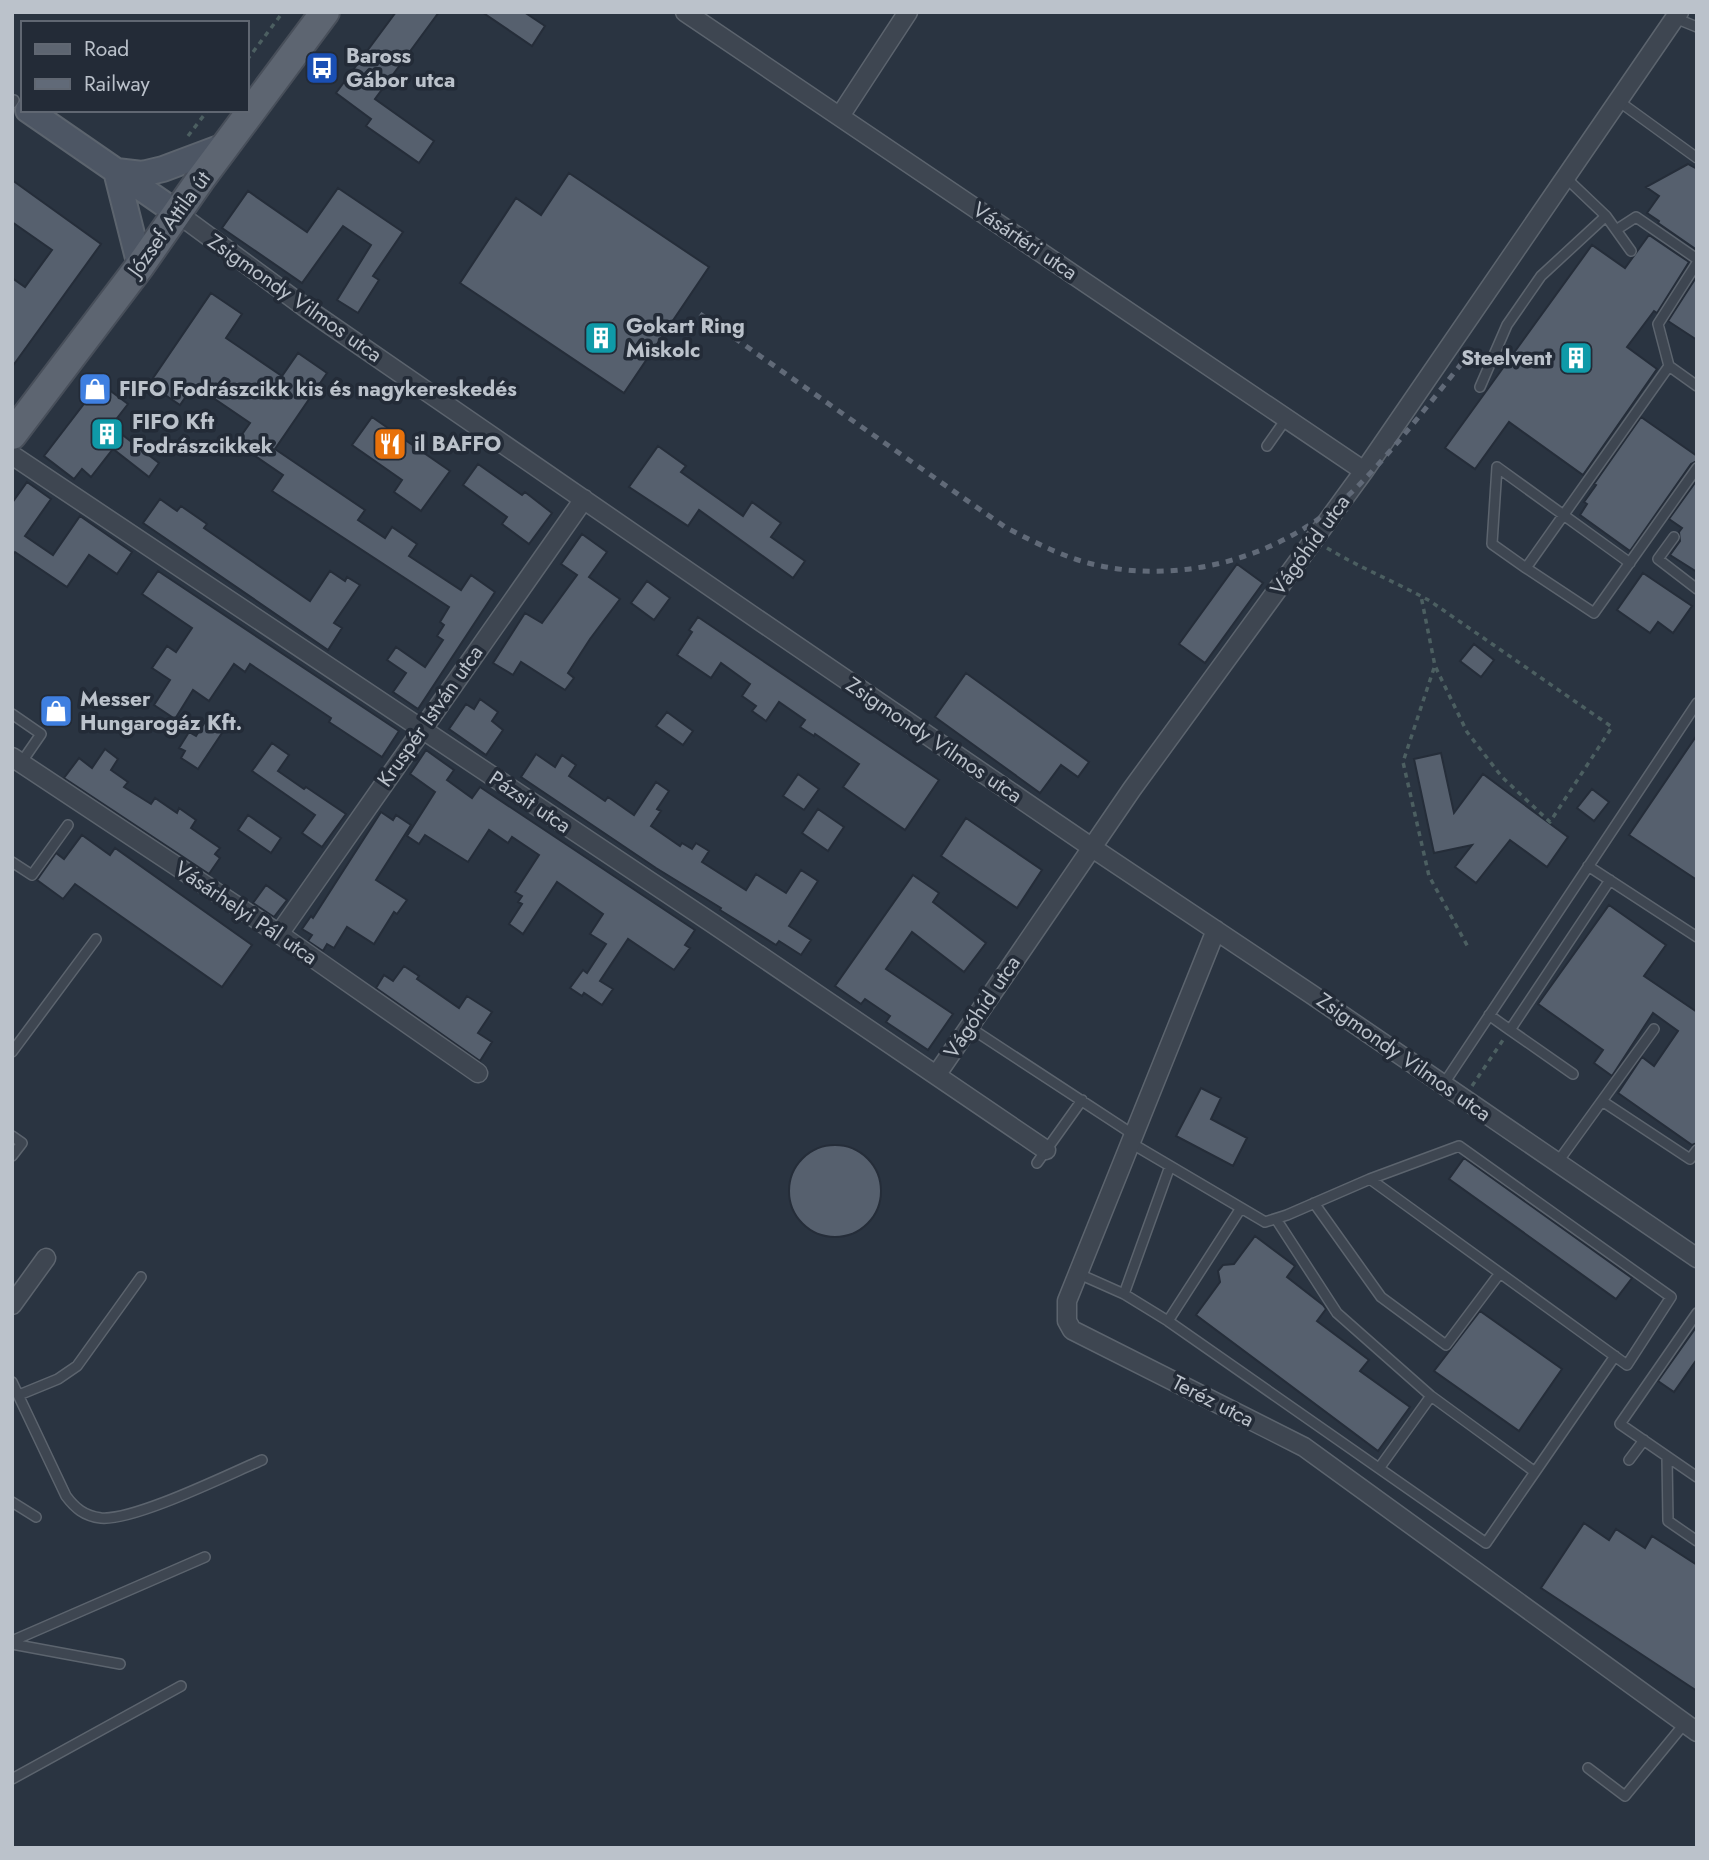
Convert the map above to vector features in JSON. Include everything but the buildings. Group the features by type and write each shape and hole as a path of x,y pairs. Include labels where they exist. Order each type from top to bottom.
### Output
{"main road":[{"name":"József Attila út","path":"12,435 140,266 325,12"}],"street":[{"name":"Vásártéri utca","path":"685,12 1364,471"},
{"path":"840,116 908,12"},
{"name":"Vágóhíd utca","path":"937,1074 1091,847 1364,471 1677,15"},
{"path":"30,112 177,213"},
{"path":"116,171 142,174 227,145"},
{"path":"116,171 140,266"},
{"name":"Zsigmondy Vilmos utca","path":"177,213 310,311 1091,847 1697,1258"},
{"name":"Pázsit utca","path":"12,455 937,1074 1042,1156"},
{"name":"Kruspér István utca","path":"279,934 584,499"},
{"name":"Vásárhelyi Pál utca","path":"17,760 279,934 478,1073"},
{"name":"Teréz utca","path":"1216,930 1068,1301 1067,1321 1072,1330 1304,1447 1691,1727"},
{"path":"12,1305 46,1258"}],"lane":[{"path":"1677,15 1697,27"},
{"path":"1617,100 1697,158"},
{"path":"1565,177 1606,216 1630,251"},
{"path":"1480,387 1507,325 1541,276 1606,216"},
{"path":"1616,230 1636,217 1697,261 1658,324 1670,366 1697,386"},
{"path":"1526,568 1670,366"},
{"path":"1268,446 1286,419"},
{"path":"1630,562 1497,467 1492,544 1594,614 1697,468"},
{"path":"1674,537 1657,559 1697,589"},
{"path":"1443,1085 1697,703"},
{"path":"12,714 41,734 17,760"},
{"path":"12,862 32,875 68,825"},
{"path":"1588,866 1697,937"},
{"path":"1510,1030 1610,880"},
{"path":"12,1052 96,939"},
{"path":"1489,1015 1573,1074"},
{"path":"969,1027 1082,1100 1170,1166 1265,1222 1370,1179 1459,1146 1671,1297 1627,1365 1370,1179"},
{"path":"1557,1163 1654,1029"},
{"path":"1042,1156 1082,1100"},
{"path":"1602,1101 1690,1159 1697,1150"},
{"path":"12,1136 22,1143 12,1156"},
{"path":"1124,1294 1170,1166"},
{"path":"1314,1203 1381,1297 1446,1345 1500,1273"},
{"path":"1168,1321 1241,1208"},
{"path":"1276,1219 1337,1312 1431,1396 1535,1472"},
{"path":"1079,1273 1124,1294 1168,1321 1486,1543 1615,1356"},
{"path":"19,1395 58,1379 77,1366 141,1277"},
{"path":"1697,1313 1620,1424 1697,1477"},
{"path":"12,1382 66,1496 75,1508 89,1516 102,1518 138,1512 262,1460"},
{"path":"1380,1468 1431,1396"},
{"path":"1629,1460 1644,1440"},
{"path":"1667,1457 1668,1521 1697,1541"},
{"path":"12,1502 36,1517"},
{"path":"12,1642 205,1558"},
{"path":"12,1642 120,1664"},
{"path":"12,1779 181,1686"},
{"path":"1588,1768 1625,1796 1691,1727"}],"path":[{"path":"248,59 283,12"},
{"path":"1314,540 1421,596 1612,727 1550,822 1502,778 1467,732 1435,666 1421,596"},
{"path":"1435,666 1403,762 1429,876 1468,947"},
{"path":"1464,1099 1510,1030"}],"railway":[{"path":"700,314 1005,527 1067,556 1124,570 1198,568 1234,560 1301,530 1359,485 1399,441 1462,363"}],"place":[{"name":"Baross Gábor utca","path":"322,68"},
{"name":"Gokart Ring Miskolc","path":"601,338"},
{"name":"Steelvent","path":"1576,358"},
{"name":"FIFO Fodrászcikk kis és nagykereskedés","path":"95,389"},
{"name":"FIFO Kft Fodrászcikkek","path":"107,434"},
{"name":"il BAFFO","path":"390,444"},
{"name":"Messer Hungarogáz Kft.","path":"56,711"}]}
